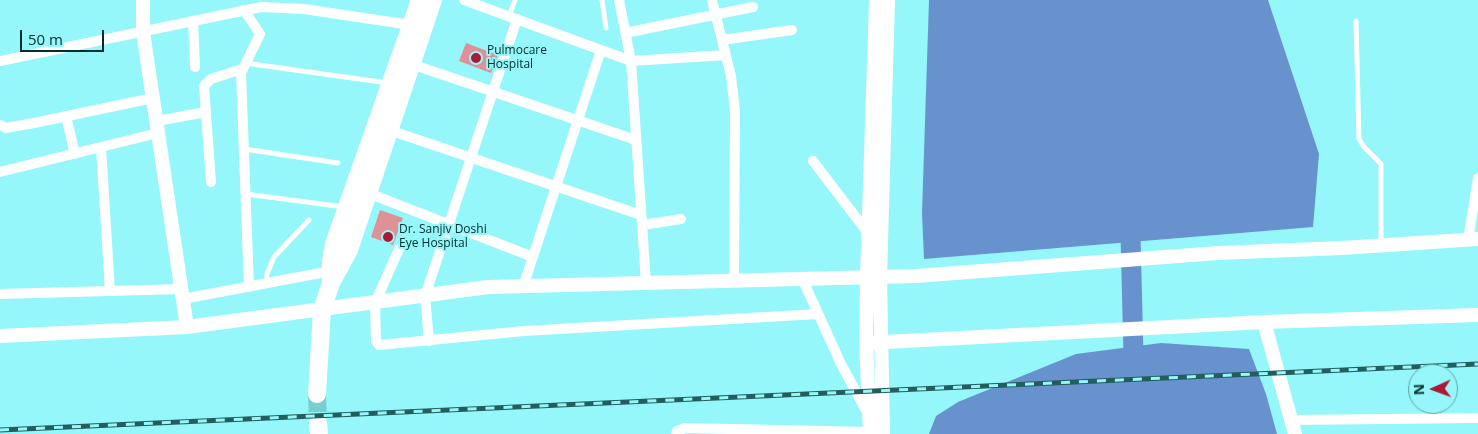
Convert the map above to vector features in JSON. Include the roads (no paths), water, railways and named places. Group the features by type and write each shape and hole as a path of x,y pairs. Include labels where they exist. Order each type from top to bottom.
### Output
{"highway":[{"path":"317,394 322,310 331,277 334,244 420,0"},
{"path":"331,277 349,250 433,0"}],"street":[{"path":"143,0 142,32 187,327"},
{"path":"464,0 631,61 726,55"},
{"path":"619,0 631,61 646,283"},
{"path":"712,0 731,76 735,111 734,280"},
{"path":"0,60 142,32 267,4 411,25"},
{"path":"876,433 881,343 868,233 882,5"},
{"path":"868,413 866,343 873,276 882,5"},
{"path":"625,33 753,7"},
{"path":"244,10 260,34 243,66 243,149 249,287"},
{"path":"429,341 425,296 493,91 513,18"},
{"path":"193,21 195,67"},
{"path":"722,40 792,30"},
{"path":"523,287 601,50"},
{"path":"412,64 636,140"},
{"path":"211,182 204,86 206,81 243,66"},
{"path":"0,125 6,128 153,98"},
{"path":"0,172 100,147 206,112"},
{"path":"66,116 75,154"},
{"path":"389,130 556,188 641,220 681,219"},
{"path":"100,147 110,291"},
{"path":"813,161 868,233"},
{"path":"0,336 187,327 488,288 916,276 1218,253 1473,240 1478,178"},
{"path":"368,193 533,257"},
{"path":"399,250 376,303 376,341 379,345 524,331 818,314"},
{"path":"0,294 110,291 182,294 331,277"},
{"path":"802,278 876,433"},
{"path":"866,343 1264,322 1478,314"},
{"path":"1264,322 1295,434"},
{"path":"1290,420 1478,418"},
{"path":"676,434 685,428 876,433"}],"lane":[{"path":"513,18 515,0"},
{"path":"602,0 606,28"},
{"path":"1356,21 1359,139 1364,147 1381,164 1381,246"},
{"path":"243,66 391,84"},
{"path":"243,149 338,163"},
{"path":"245,194 348,207"},
{"path":"266,284 267,274 274,257 308,220"}],"water":[{"path":"929,0 1268,0 1319,154 1313,227 924,259 922,213"},
{"path":"1161,343 1249,349 1266,394 1277,434 929,434 936,416 958,402 1076,354"}],"waterway":[{"path":"1130,216 1134,375"}],"tunnel":[{"path":"317,394 318,423"}],"railway":[{"path":"0,430 1478,364"}],"place":[{"name":"Pulmocare Hospital","path":"476,58"},
{"name":"Dr. Sanjiv Doshi Eye Hospital","path":"388,237"}]}
